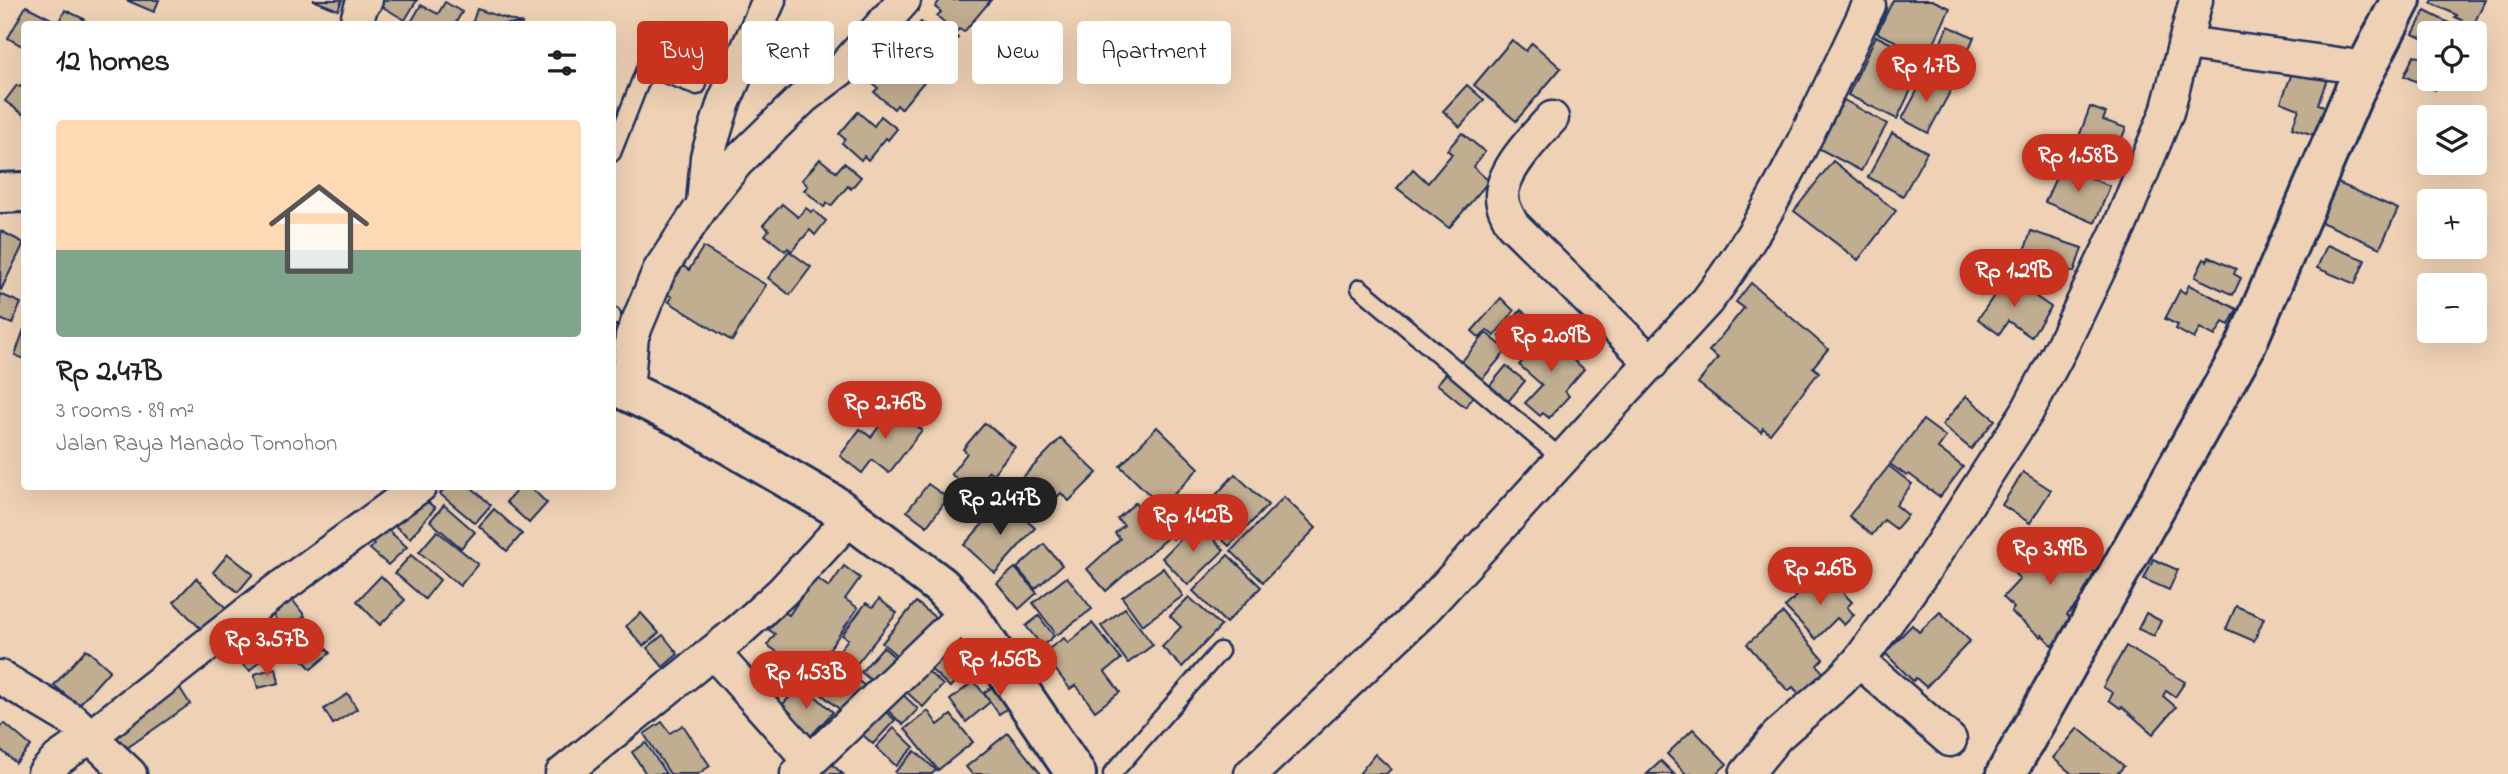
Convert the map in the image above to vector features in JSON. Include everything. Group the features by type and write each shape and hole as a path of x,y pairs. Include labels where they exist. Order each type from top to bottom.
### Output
{"main road":[{"path":"2006,774 2245,347 2354,92 2401,0"},
{"path":"0,193 21,192"},
{"path":"620,387 691,422 851,517 941,586 966,612 1076,774"}],"street":[{"path":"357,21 366,0"},
{"path":"703,205 708,157 724,102 769,0"},
{"path":"620,387 632,335 659,271 703,205 736,163 804,97 844,67 904,0"},
{"path":"1746,774 1777,736 1859,661 1924,571 2045,380 2120,226 2167,112 2196,0"},
{"path":"1251,774 1422,613 1707,301 1731,270 1758,227 1869,5"},
{"path":"2186,43 2366,68"},
{"path":"1552,118 1519,157 1505,181 1502,201 1512,224 1652,363"},
{"path":"44,774 58,759 92,736 273,593 415,490"},
{"path":"562,774 713,652 782,592 851,517"},
{"path":"713,652 803,768 966,612"},
{"path":"1859,661 1950,740"},
{"path":"0,677 74,721 130,774"}],"lane":[{"path":"616,142 646,67 697,86"},
{"path":"1360,288 1562,459"},
{"path":"1112,774 1220,651"}],"building":[{"path":"126,0 159,0 154,12"},
{"path":"313,0 342,0 338,10"},
{"path":"378,0 417,0 405,20 376,3"},
{"path":"940,0 991,0 964,32 958,30 958,21 943,21 937,16 941,12 935,7"},
{"path":"1893,0 1932,0 1950,8 1928,56 1877,33"},
{"path":"2433,0 2485,0 2475,21 2463,21 2455,17 2457,15 2431,3"},
{"path":"445,2 462,12 457,21 412,21 421,5 438,14"},
{"path":"26,6 55,21 21,21 21,45 8,38"},
{"path":"477,9 514,21 473,21"},
{"path":"65,10 84,19 83,21 60,21"},
{"path":"2425,11 2445,21 2420,21"},
{"path":"1948,26 1974,37 1954,84 1927,73"},
{"path":"1876,36 1925,60 1897,119 1848,95"},
{"path":"1512,40 1526,51 1532,43 1561,68 1516,121 1474,85"},
{"path":"2414,55 2417,56 2417,82 2404,76"},
{"path":"2294,68 2327,79 2318,104 2330,108 2320,137 2292,128 2299,109 2281,102"},
{"path":"1925,76 1951,90 1928,133 1902,119"},
{"path":"873,84 922,84 901,109 897,105 894,109 874,92 878,88"},
{"path":"17,85 20,87 21,113 5,101"},
{"path":"1467,85 1484,100 1460,127 1443,111"},
{"path":"1844,100 1887,124 1861,171 1818,148"},
{"path":"2090,107 2106,113 2103,120 2126,128 2114,157 2077,142"},
{"path":"858,112 874,126 881,116 897,129 868,160 864,156 861,160 842,143 845,139 839,134"},
{"path":"1462,133 1485,152 1473,167 1489,181 1449,228 1397,188 1413,169 1428,183 1452,154 1447,150"},
{"path":"1892,133 1927,152 1903,196 1868,177"},
{"path":"820,159 836,172 844,163 861,177 851,189 848,186 831,206 827,203 824,207 804,190 808,186 802,180"},
{"path":"1833,161 1896,211 1858,260 1794,211"},
{"path":"2061,166 2110,186 2095,223 2045,202"},
{"path":"2331,180 2398,209 2380,248 2314,219"},
{"path":"782,204 798,217 806,208 811,212 813,210 826,221 815,235 810,230 792,251 788,248 785,251 765,235 769,230 763,225"},
{"path":"1,231 21,241 21,249 0,289"},
{"path":"2031,231 2082,248 2074,272 2023,255"},
{"path":"2327,245 2365,260 2355,284 2317,268"},
{"path":"703,247 766,285 732,341 669,302 672,297 659,289 676,261 689,270"},
{"path":"789,251 811,267 790,295 768,278"},
{"path":"2209,257 2236,269 2234,274 2241,278 2233,295 2195,277 2204,259 2207,261"},
{"path":"2020,262 2047,272 2041,288 2014,279"},
{"path":"2007,277 2051,307 2031,337 2008,321 1999,334 1978,319"},
{"path":"1751,283 1828,349 1813,367 1819,372 1770,434 1763,428 1761,432 1698,383 1718,358 1709,351 1744,308 1736,302"},
{"path":"2189,285 2237,309 2229,325 2223,322 2215,336 2200,328 2194,339 2176,329 2178,325 2165,319 2180,290 2185,293"},
{"path":"0,294 21,303 12,324 0,319"},
{"path":"1501,298 1514,311 1494,336 1487,330 1480,338 1472,331"},
{"path":"1521,310 1534,322 1512,347 1499,336"},
{"path":"1549,331 1575,353 1571,358 1584,369 1565,391 1569,396 1549,418 1543,413 1540,416 1525,403 1542,385 1519,365"},
{"path":"1486,333 1507,350 1478,384 1457,367"},
{"path":"21,338 21,358 15,355"},
{"path":"1506,366 1525,381 1506,404 1487,389"},
{"path":"1450,369 1477,392 1465,407 1437,384"},
{"path":"1966,396 1995,420 1971,449 1942,425"},
{"path":"909,405 923,415 916,425 922,430 889,473 872,460 862,473 840,456 860,429 871,437 894,407 902,414"},
{"path":"1923,420 1946,437 1938,448 1963,467 1940,497 1909,474 1907,476 1890,464"},
{"path":"985,423 1015,447 993,474 989,471 972,491 951,474 967,453 963,449"},
{"path":"1157,427 1199,468 1162,507 1120,466"},
{"path":"1061,438 1097,473 1069,501 1061,493 1045,510 1017,483"},
{"path":"1889,466 1912,484 1896,505 1908,515 1896,529 1884,520 1872,535 1849,516"},
{"path":"2023,472 2051,490 2030,523 2002,505"},
{"path":"1235,474 1268,505 1229,546 1197,516"},
{"path":"928,484 948,498 927,526 907,511"},
{"path":"444,490 474,490 491,505 475,523 440,494"},
{"path":"517,490 533,490 547,503 529,523 506,502"},
{"path":"420,496 435,508 410,538 395,526"},
{"path":"1179,496 1197,515 1173,539 1154,520"},
{"path":"1284,497 1316,528 1263,582 1231,551"},
{"path":"1004,500 1035,528 995,573 964,545"},
{"path":"1135,503 1167,538 1106,591 1087,569 1120,539 1115,533 1124,525 1117,519"},
{"path":"444,505 475,532 461,548 430,521"},
{"path":"494,509 522,534 507,551 479,526"},
{"path":"379,522 407,547 388,565 370,549 374,545 366,537"},
{"path":"1197,522 1224,550 1188,585 1162,558"},
{"path":"2048,529 2101,578 2067,615 2071,619 2065,627 2069,631 2054,647 2011,612 2014,608 2003,597 2020,579 2011,570"},
{"path":"437,531 478,564 460,586 419,552"},
{"path":"1044,544 1062,565 1035,589 1017,568"},
{"path":"228,554 253,574 238,592 213,572"},
{"path":"411,555 440,580 425,599 395,573"},
{"path":"1228,555 1261,587 1226,623 1193,591"},
{"path":"2153,559 2178,570 2169,590 2144,579"},
{"path":"844,566 860,578 845,599 858,608 811,675 767,645 775,634 769,630 783,611 789,615 815,577 829,587"},
{"path":"1015,568 1037,593 1019,609 997,583"},
{"path":"1163,568 1183,596 1142,625 1122,597"},
{"path":"381,576 405,600 380,625 357,601"},
{"path":"1067,577 1092,609 1057,635 1033,603"},
{"path":"196,578 226,608 203,631 174,602"},
{"path":"1816,578 1827,589 1833,582 1852,602 1847,607 1854,615 1844,625 1837,618 1816,639 1785,607"},
{"path":"1189,597 1221,626 1182,667 1162,647 1181,627 1170,616"},
{"path":"291,598 305,616 286,632 272,614"},
{"path":"879,599 897,613 855,666 838,652 848,639 842,635 866,603 873,607"},
{"path":"916,602 937,619 909,666 882,643"},
{"path":"2236,606 2264,618 2254,641 2226,629"},
{"path":"1125,608 1153,645 1128,663 1101,626"},
{"path":"1940,612 1970,641 1926,687 1916,678 1913,681 1885,653 1912,625 1919,632"},
{"path":"641,613 659,633 643,646 626,626"},
{"path":"1783,613 1823,659 1817,665 1824,674 1800,695 1793,687 1788,691 1747,644"},
{"path":"2146,613 2161,621 2154,636 2138,629"},
{"path":"1039,616 1054,636 1042,646 1026,626"},
{"path":"1092,623 1121,659 1105,672 1120,692 1095,711 1076,685 1070,689 1043,653 1064,638 1068,643"},
{"path":"958,632 971,645 962,655 948,642"},
{"path":"663,635 678,654 663,667 647,648"},
{"path":"316,637 330,653 311,669 297,653"},
{"path":"941,642 968,668 950,687 923,662"},
{"path":"254,645 265,655 250,671 238,661"},
{"path":"2126,646 2185,682 2175,697 2166,691 2163,696 2176,707 2153,734 2122,707 2109,700 2113,693 2103,687"},
{"path":"883,647 904,665 882,690 861,672"},
{"path":"86,649 110,670 78,706 54,685"},
{"path":"834,661 872,692 850,718 813,687"},
{"path":"786,663 802,678 786,694 770,679"},
{"path":"920,664 943,685 923,707 900,686"},
{"path":"276,668 279,683 258,688 254,674"},
{"path":"974,681 990,702 966,722 950,700"},
{"path":"1000,681 1015,703 999,714 984,693"},
{"path":"802,684 833,712 809,738 778,709"},
{"path":"178,685 190,704 124,750 112,731"},
{"path":"895,687 918,709 903,725 880,703"},
{"path":"348,694 357,709 333,724 324,709"},
{"path":"877,704 895,720 873,744 855,728"},
{"path":"928,711 938,725 951,715 973,742 938,770 905,729"},
{"path":"662,722 670,733 683,725 710,766 698,774 670,774 644,734"},
{"path":"4,723 31,746 16,763 0,749 0,727"},
{"path":"894,728 914,747 896,766 876,747"},
{"path":"2078,728 2124,766 2117,774 2072,774 2053,758"},
{"path":"1693,729 1727,764 1716,774 1686,774 1667,754"},
{"path":"1008,733 1041,774 972,774 966,767"},
{"path":"646,743 666,774 646,774 632,752"},
{"path":"915,751 936,770 932,774 897,774 895,772"},
{"path":"1375,754 1391,769 1386,774 1359,774"},
{"path":"827,760 843,774 815,774"},
{"path":"1661,761 1674,774 1647,774"}]}
